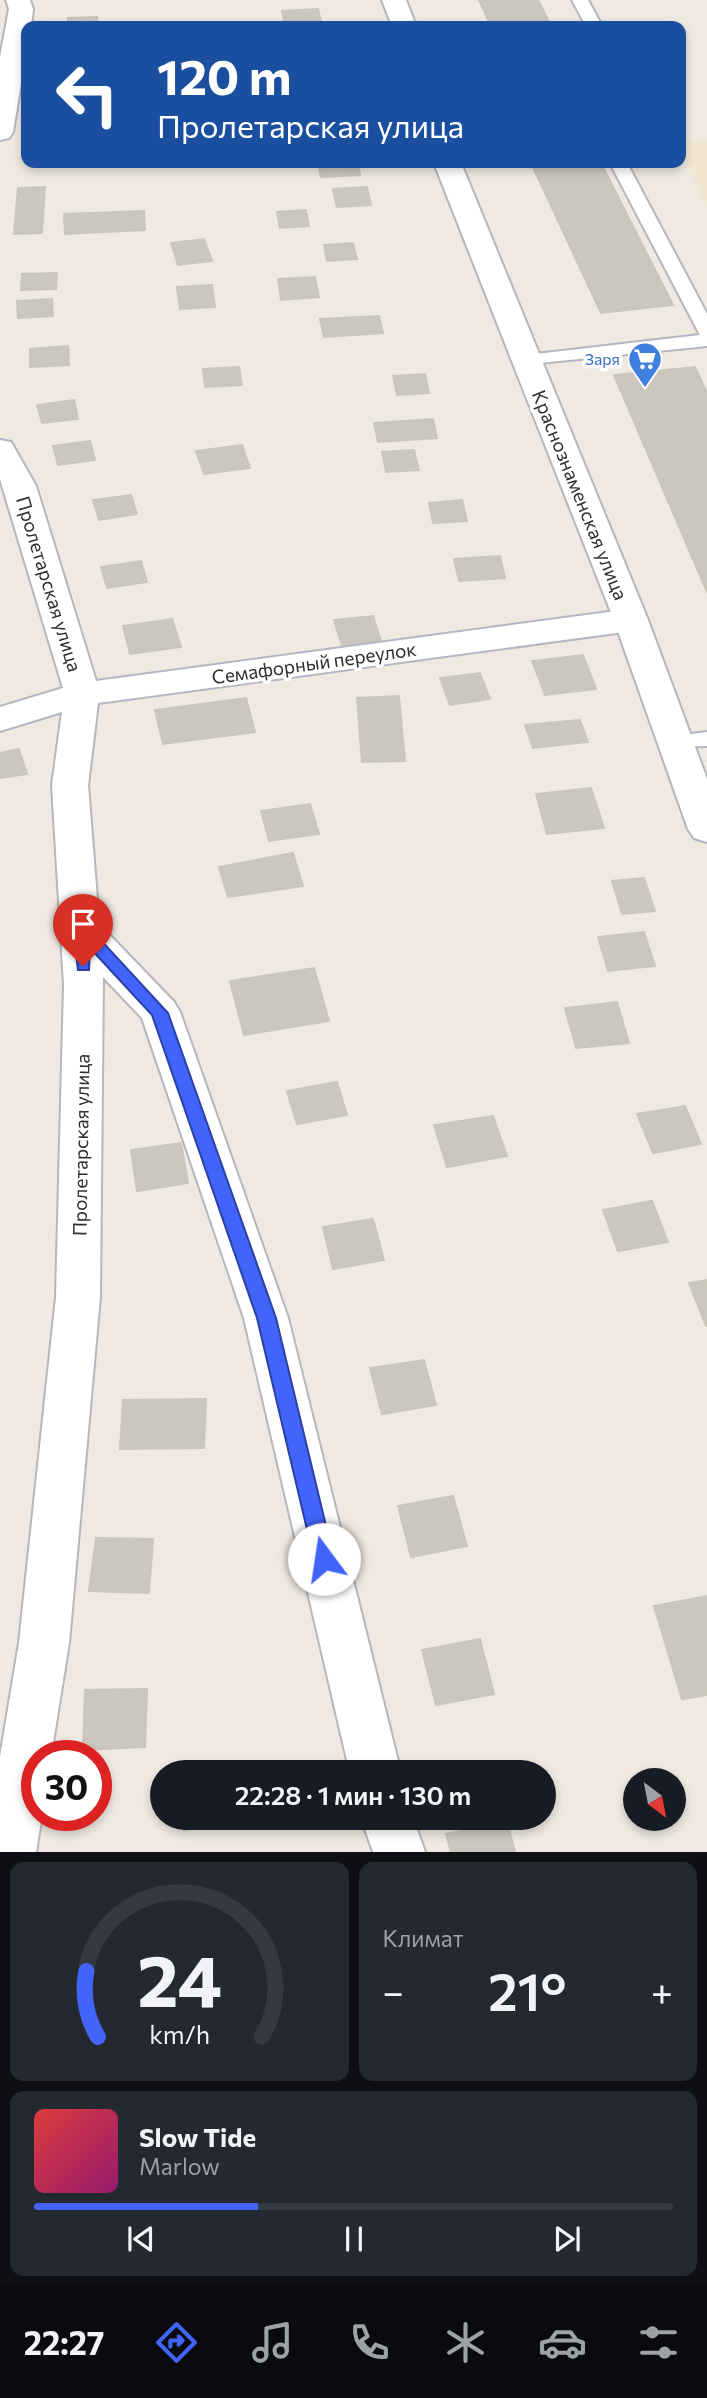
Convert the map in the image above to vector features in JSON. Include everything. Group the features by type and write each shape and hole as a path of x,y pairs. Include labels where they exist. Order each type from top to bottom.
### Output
{"street":[{"path":"394,0 402,21"},
{"path":"0,132 21,9 20,1"},
{"name":"Краснознаменская улица","path":"449,168 631,621 707,829"},
{"name":"Пролетарская улица","path":"0,449 20,485 82,694 70,785 84,985 78,1297 44,1643 10,1852"},
{"name":"Семафорный переулок","path":"0,719 82,694 631,621"},
{"path":"81,929 160,1013 266,1318 373,1760"},
{"path":"391,1830 399,1852"}],"lane":[{"path":"580,0 591,21"},
{"path":"621,168 707,332"},
{"path":"527,361 707,340"},
{"path":"675,742 707,739"}],"shaded area":[{"path":"707,140 707,208 686,161 686,142"}],"building":[{"path":"479,0 538,0 548,21 489,21"},
{"path":"318,9 321,21 284,21 282,11"},
{"path":"97,17 97,21 68,21 68,18"},
{"path":"319,168 359,168 360,175 321,177"},
{"path":"533,168 604,168 673,305 601,313"},
{"path":"45,187 42,233 14,234 18,188"},
{"path":"367,187 371,205 337,207 333,189"},
{"path":"306,210 309,226 280,228 277,212"},
{"path":"144,211 145,230 65,234 64,214"},
{"path":"204,239 212,261 178,265 171,243"},
{"path":"353,243 357,259 327,261 324,245"},
{"path":"57,273 56,289 21,290 22,274"},
{"path":"315,277 319,297 281,300 278,279"},
{"path":"212,285 215,307 180,309 177,287"},
{"path":"52,299 53,316 18,318 17,301"},
{"path":"379,316 383,333 324,337 320,319"},
{"path":"68,346 69,365 30,367 30,349"},
{"path":"239,367 242,385 205,387 203,369"},
{"path":"695,367 707,393 707,592 614,375"},
{"path":"425,374 429,393 397,395 393,376"},
{"path":"74,400 78,419 42,423 37,405"},
{"path":"433,419 437,438 378,442 374,423"},
{"path":"90,441 95,460 58,465 53,446"},
{"path":"242,445 250,468 204,474 196,451"},
{"path":"414,450 419,470 386,472 382,452"},
{"path":"131,495 137,514 99,520 93,500"},
{"path":"462,500 467,521 433,523 429,503"},
{"path":"500,556 505,578 459,581 454,559"},
{"path":"141,561 147,582 107,588 101,567"},
{"path":"373,616 381,641 342,646 334,620"},
{"path":"172,619 181,647 130,654 123,626"},
{"path":"583,655 596,689 545,695 532,661"},
{"path":"480,673 490,699 450,705 440,678"},
{"path":"399,696 405,761 362,762 357,698"},
{"path":"246,698 255,732 163,744 155,710"},
{"path":"580,720 588,742 533,748 525,725"},
{"path":"19,749 27,774 0,778 0,753"},
{"path":"591,788 604,828 547,834 536,794"},
{"path":"310,804 319,834 269,841 261,811"},
{"path":"293,853 303,886 228,897 219,867"},
{"path":"644,878 655,911 622,914 612,881"},
{"path":"644,932 655,966 608,971 598,937"},
{"path":"314,968 329,1021 244,1035 230,981"},
{"path":"617,1002 629,1043 576,1048 565,1008"},
{"path":"337,1082 347,1115 297,1124 287,1091"},
{"path":"685,1106 701,1144 653,1153 637,1114"},
{"path":"493,1116 507,1156 447,1167 434,1125"},
{"path":"181,1143 188,1183 137,1191 131,1150"},
{"path":"652,1201 668,1242 618,1251 603,1210"},
{"path":"373,1219 384,1260 333,1269 323,1227"},
{"path":"707,1280 707,1326 706,1326 689,1283"},
{"path":"424,1360 436,1405 382,1414 370,1368"},
{"path":"206,1399 204,1448 120,1449 123,1400"},
{"path":"453,1496 467,1546 411,1557 398,1506"},
{"path":"96,1538 153,1539 149,1593 89,1591"},
{"path":"707,1596 707,1695 682,1699 654,1606"},
{"path":"480,1639 494,1694 436,1705 422,1650"},
{"path":"147,1689 145,1747 112,1749 112,1740 83,1740 85,1690"},
{"path":"466,1830 509,1830 515,1852 451,1852 446,1834"}],"place":[{"name":"Заря","path":"645,389"}],"route":[{"path":"83,966 81,929 160,1013 266,1318 324,1559"}]}
